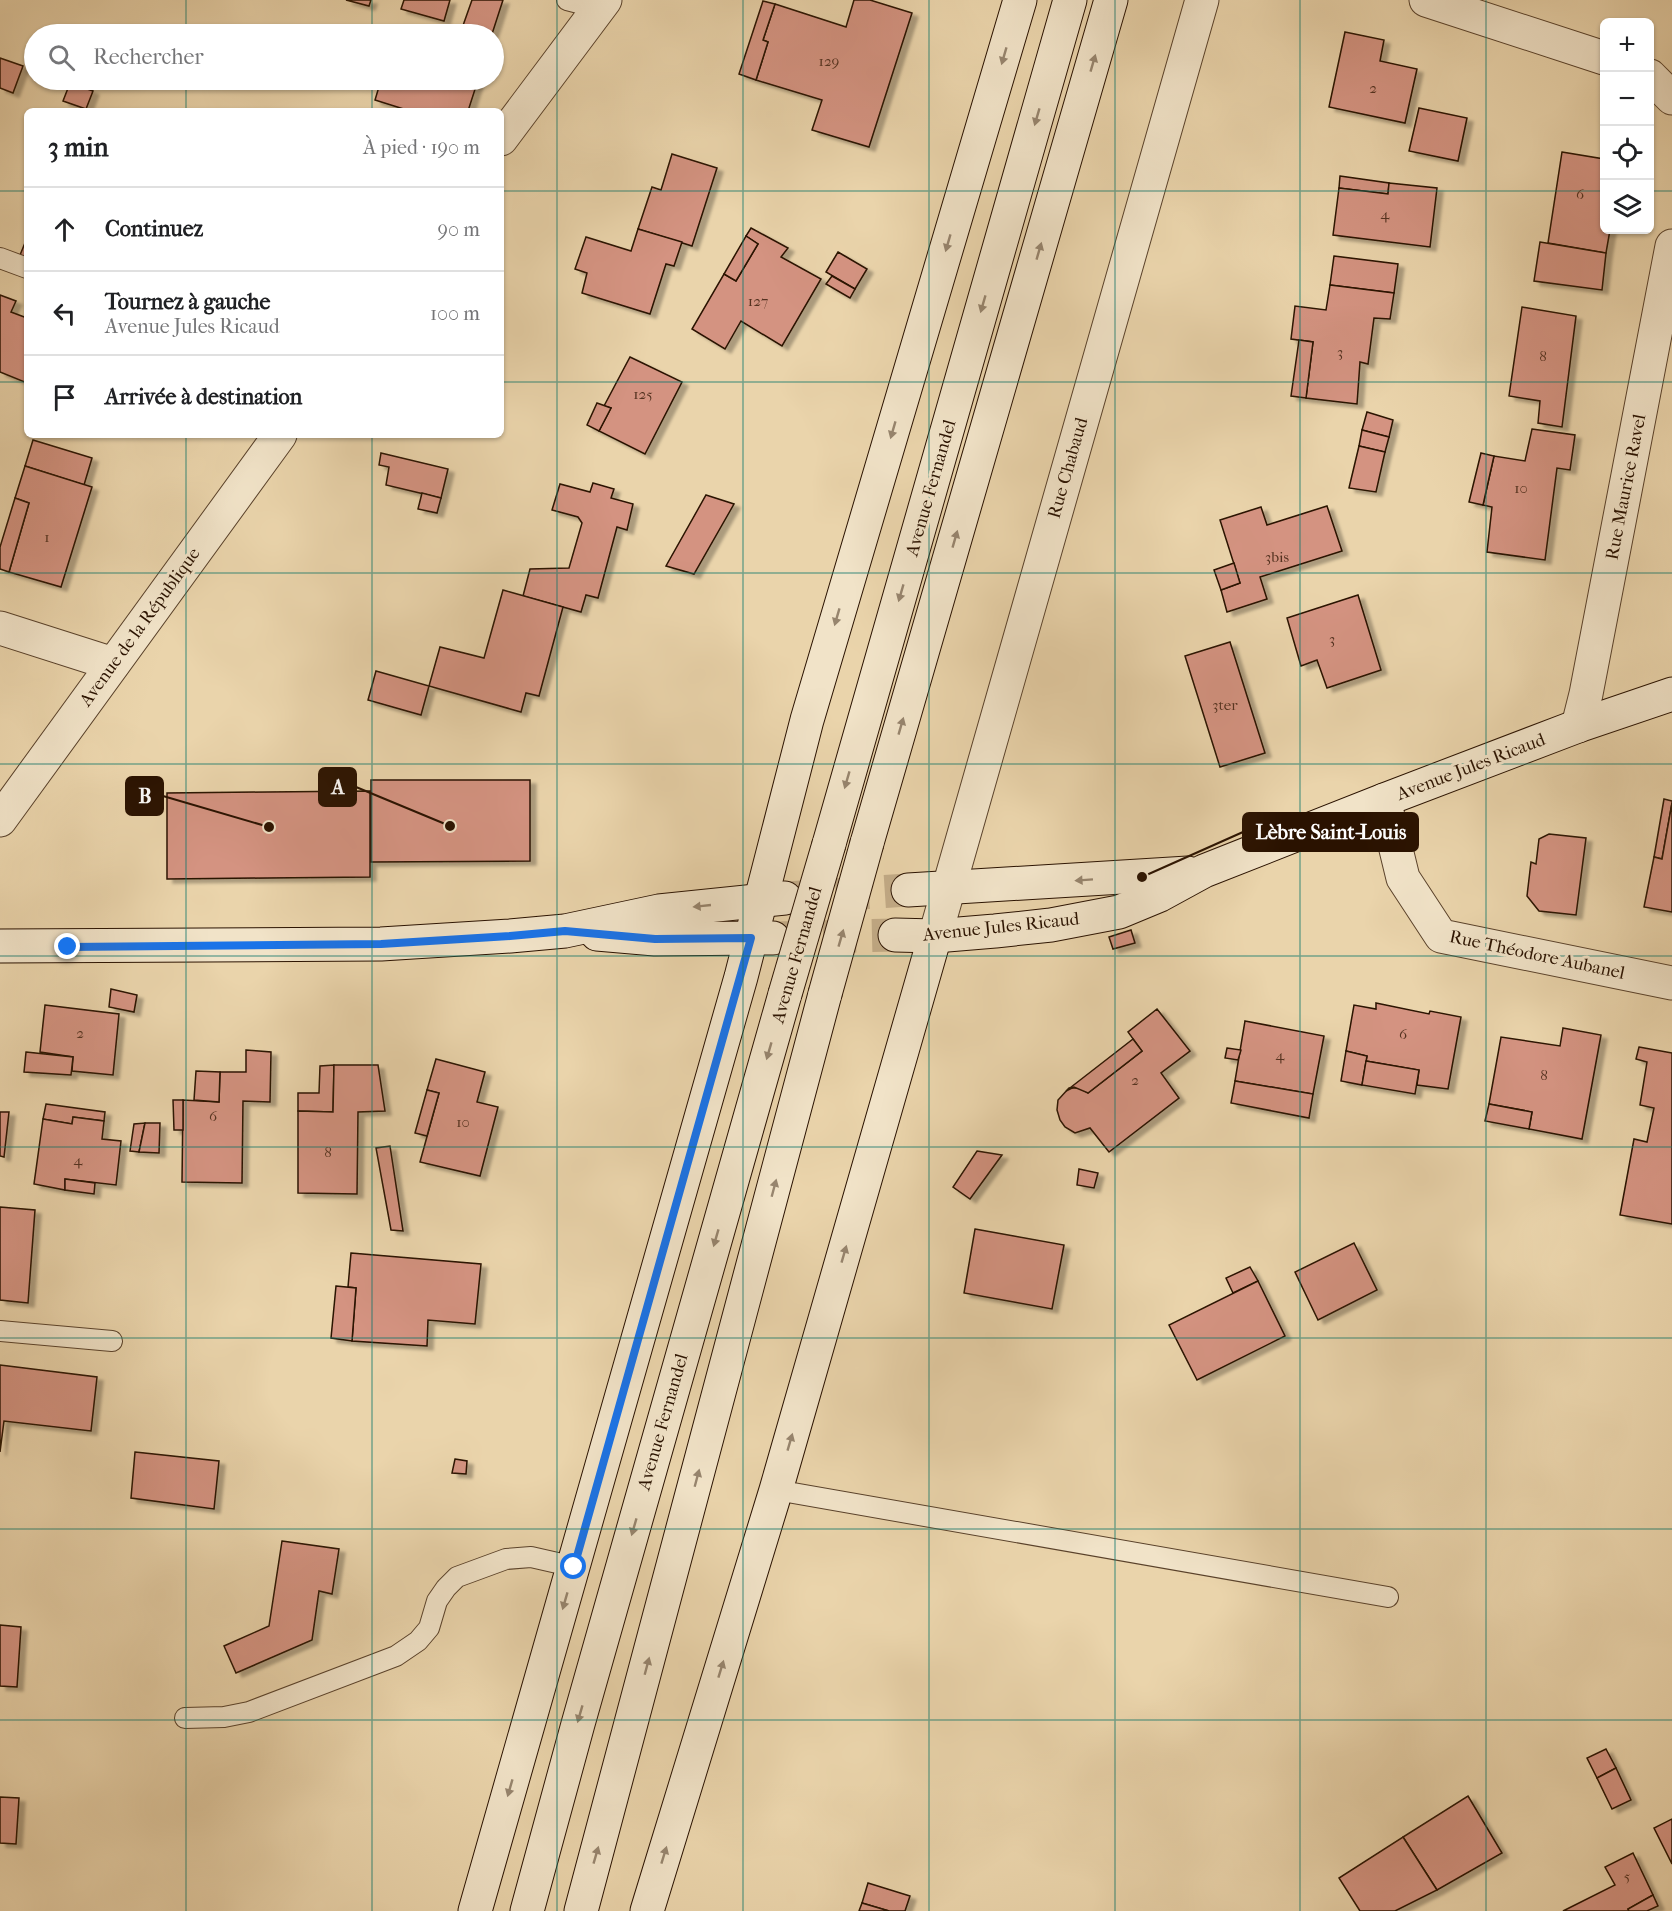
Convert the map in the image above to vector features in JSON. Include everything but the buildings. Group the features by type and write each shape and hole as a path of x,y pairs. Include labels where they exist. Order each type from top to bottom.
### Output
{"main road":[{"path":"475,1911 574,1567 763,938 773,899 807,720 1020,0"},
{"name":"Avenue Fernandel","path":"527,1911 785,994 1070,0"},
{"name":"Avenue Fernandel","path":"580,1911 825,994 1111,0"},
{"name":"Rue Chabaud","path":"647,1911 776,1490 1202,0"},
{"path":"1426,0 1600,56"},
{"path":"504,134 601,4"},
{"path":"1654,80 1672,98"},
{"name":"Rue Maurice Ravel","path":"1578,726 1672,246"},
{"name":"Avenue de la République","path":"0,820 278,438"},
{"path":"0,628 112,664"},
{"name":"Avenue Jules Ricaud","path":"895,935 935,936 1051,925 1119,912 1160,895 1204,871 1384,800 1578,726 1672,694"},
{"name":"Rue Théodore Aubanel","path":"1384,800 1403,878 1441,936 1672,983"},
{"name":"Avenue Jules Ricaud","path":"908,890 1131,878 1204,871"},
{"path":"0,946 381,944 565,931 659,911 773,899"},
{"path":"565,931 655,939 763,938"}],"lane":[{"path":"567,0 601,4"},
{"path":"0,258 24,267"},
{"path":"0,1331 112,1341"},
{"path":"776,1490 1388,1597"},
{"path":"185,1718 224,1717 249,1712 396,1656 418,1641 429,1628 437,1601 457,1577 506,1559 531,1557 574,1567"}],"tunnel":[{"path":"787,898 908,890"},
{"path":"774,938 895,935"}],"place":[{"name":"A","path":"450,826"},
{"name":"B","path":"269,827"},
{"name":"Lèbre Saint-Louis","path":"1142,877"}],"route":[{"path":"68,947 381,944 565,931 655,939 751,938 574,1567"}]}
